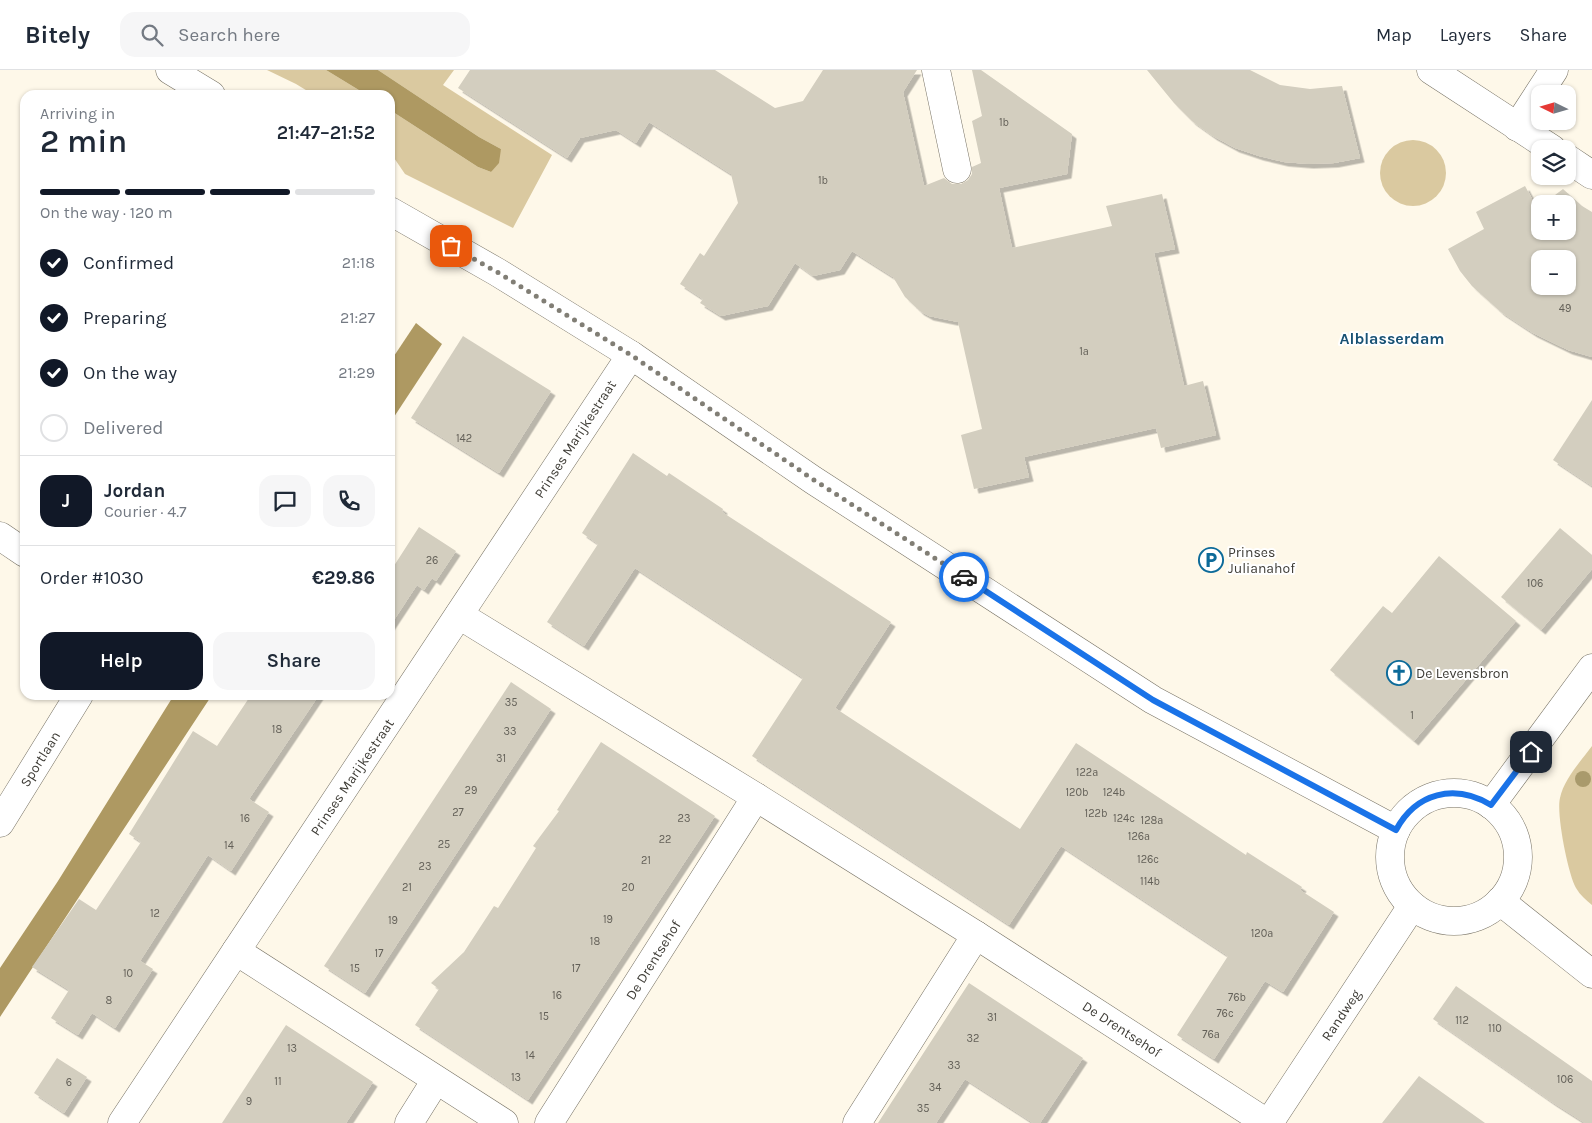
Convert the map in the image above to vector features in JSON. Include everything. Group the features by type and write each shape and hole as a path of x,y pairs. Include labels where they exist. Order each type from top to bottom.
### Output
{"street":[{"path":"170,70 203,90"},
{"path":"936,70 958,169"},
{"path":"1432,70 1538,140"},
{"path":"1517,127 1554,70"},
{"path":"1576,164 1592,174"},
{"path":"395,214 497,272 631,355 814,480 1153,700 1396,830"},
{"name":"Prinses Marijkestraat","path":"122,1123 631,355"},
{"path":"0,536 20,550"},
{"name":"De Drentsehof","path":"459,615 756,797 1268,1123"},
{"path":"1491,805 1592,668"},
{"name":"Sportlaan","path":"0,823 76,700"},
{"path":"1448,793 1471,795 1491,805 1510,827 1518,856 1512,885 1500,901 1481,915 1457,921 1434,918 1412,906 1396,884 1390,857 1391,844 1396,830 1408,812 1417,804 1437,795 1448,793"},
{"name":"De Drentsehof","path":"549,1123 756,797"},
{"path":"1500,901 1592,974"},
{"name":"Randweg","path":"1268,1123 1412,906"},
{"path":"857,1123 976,936"},
{"path":"236,951 504,1123"},
{"path":"410,1123 436,1080"}],"shaded area":[{"path":"267,70 326,70 359,90 306,90"},
{"path":"326,70 378,70 479,137 501,149 499,163 491,172 478,167 395,113 395,90 359,90"},
{"path":"378,70 454,70 443,85 552,155 513,228 405,174 395,159 395,113 478,167 491,172 501,149 479,137"},
{"path":"1406,140 1420,140 1432,145 1441,154 1446,166 1444,186 1437,197 1420,206 1406,206 1394,201 1385,192 1380,180 1380,166 1385,154 1394,145"},
{"path":"416,323 442,344 395,415 395,354"},
{"path":"171,700 209,700 0,1017 0,968 58,881"},
{"path":"1592,746 1592,905 1579,893 1573,881 1564,843 1559,806 1565,784 1573,770"}],"building":[{"path":"470,70 715,70 775,108 803,101 823,70 917,70 903,92 924,186 944,178 952,184 961,184 968,180 972,174 972,167 981,163 972,121 982,116 972,70 981,70 1072,134 1067,174 999,188 1012,248 1112,226 1106,206 1162,194 1175,249 1154,253 1184,386 1203,381 1216,435 1161,448 1156,428 1024,457 1029,477 974,489 961,435 982,429 958,322 929,316 920,311 905,297 893,277 852,251 840,270 813,276 795,263 768,306 721,316 700,303 703,299 680,284 700,253 704,256 738,203 731,174 649,122 636,143 616,130 580,138 567,158 458,88"},
{"path":"1147,70 1250,70 1280,85 1310,89 1342,86 1360,158 1334,163 1284,162 1235,148 1213,136 1192,121 1174,103"},
{"path":"1525,186 1531,197 1531,240 1576,240 1576,201 1592,212 1592,357 1568,350 1533,333 1501,312 1472,286 1460,271 1448,249 1484,229 1476,212"},
{"path":"1563,189 1570,195 1555,195"},
{"path":"463,336 551,391 499,473 411,418"},
{"path":"1592,400 1592,486 1553,460"},
{"path":"633,453 667,476 669,473 723,509 722,512 891,622 835,708 1020,829 1076,743 1246,855 1247,852 1302,887 1300,890 1334,912 1283,992 1265,981 1214,1059 1177,1035 1228,956 1061,846 1009,925 752,756 803,678 635,568 584,646 547,622 598,544 582,533"},
{"path":"419,527 456,551 436,581 432,578 424,590 417,585 395,618 395,564"},
{"path":"1560,528 1592,555 1592,569 1541,630 1501,597"},
{"path":"1439,556 1516,621 1414,741 1330,670 1383,606 1392,613"},
{"path":"511,682 551,709 365,993 324,966"},
{"path":"248,700 316,700 249,799 269,812 231,871 208,855 140,961 153,969 115,1028 92,1013 78,1035 51,1018 69,990 32,967 79,899 96,910 141,842 129,834 193,731 217,746"},
{"path":"601,742 715,816 528,1100 415,1025 439,989 431,983 464,952 494,906 498,908 536,848 533,846 559,811 557,810"},
{"path":"969,983 1083,1058 1040,1123 1033,1123 965,1079 936,1123 878,1123"},
{"path":"1456,986 1592,1081 1592,1123 1585,1123 1552,1102 1433,1019"},
{"path":"286,1025 373,1082 346,1123 222,1123"},
{"path":"57,1058 87,1077 64,1113 34,1093"},
{"path":"1419,1076 1485,1123 1382,1123"}],"way so far":[{"path":"451,246 497,272 631,355 814,480 964,577"}],"place":[{"name":"Prinses Julianahof","path":"1211,560"},
{"name":"De Levensbron","path":"1399,673"}],"district":[{"name":"Alblasserdam","path":"1392,338"}],"route":[{"path":"964,577 1153,700 1396,830 1408,812 1417,804 1437,795 1448,793 1471,795 1491,805 1531,752"}]}
